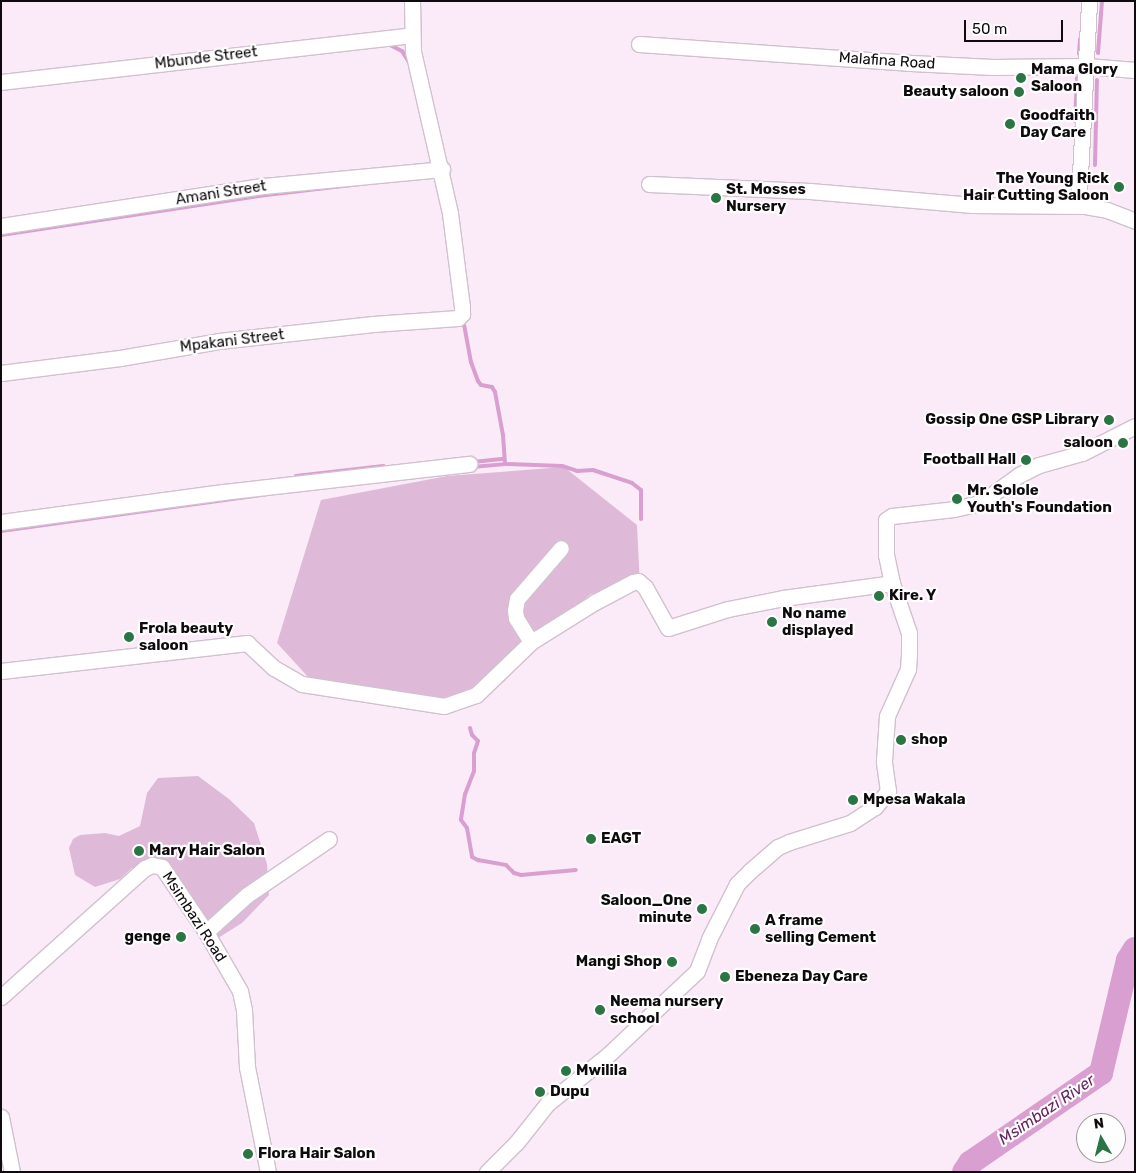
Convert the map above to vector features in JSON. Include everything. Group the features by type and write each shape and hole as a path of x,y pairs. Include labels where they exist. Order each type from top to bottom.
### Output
{"street":[{"path":"412,1 411,34 413,52 442,169"},
{"path":"1085,206 1079,194 1089,1"},
{"name":"Mbunde Street","path":"1,82 411,34"},
{"name":"Malafina Road","path":"639,44 993,67 1087,66 1135,70"},
{"name":"Amani Street","path":"1,226 263,186 442,169"},
{"name":"Mpakani Street","path":"1,373 120,358 219,341 373,324 458,318 462,314 456,251 442,169"},
{"path":"649,184 810,191 972,205 1085,206 1108,210 1135,221"},
{"path":"487,1172 517,1142 547,1104 608,1055 697,972 709,939 737,884 750,871 778,847 850,823 875,807 888,791 884,761 887,716 908,669 909,633 892,583 886,555 885,525 888,518 923,511 954,509 980,503 1019,475 1039,465 1082,453 1135,426"},
{"path":"1,522 223,492 469,464"},
{"path":"531,642 516,618 514,610 517,599 561,548"},
{"path":"1,671 248,643 274,668 302,684 444,706 476,695 531,642 595,602 638,581 647,589 668,628 728,609 782,598 892,583"},
{"path":"206,932 247,895 329,838"},
{"name":"Msimbazi Road","path":"1,998 130,881 152,865 162,867 206,932 240,991 244,1010 247,1067 268,1172"},
{"path":"1,1117 12,1172"}],"shaded area":[{"path":"564,467 637,525 640,587 591,594 531,643 505,681 458,702 318,688 277,643 321,500 447,476"},
{"path":"198,776 229,799 254,823 267,864 269,895 242,923 218,938 161,872 146,864 132,868 120,879 95,887 75,875 69,848 73,839 80,835 105,833 119,836 140,826 147,793 158,778"}],"waterway":[{"path":"1098,53 1102,1"},
{"path":"1079,54 1080,39"},
{"path":"388,44 402,51 409,62"},
{"path":"1075,121 1077,78"},
{"path":"1095,165 1097,80"},
{"path":"1,235 266,195 360,184"},
{"path":"463,319 471,362 478,381 481,385 492,387 495,392 503,435 505,464"},
{"path":"473,462 504,459"},
{"path":"472,467 505,464 562,466 577,471 593,470 632,483 641,490 641,519"},
{"path":"296,476 383,466"},
{"path":"1,531 269,494"},
{"path":"470,728 472,735 478,741 474,753 474,771 465,794 461,820 467,828 472,857 478,860 506,865 514,873 521,875 576,870"},
{"name":"Msimbazi River","path":"964,1172 970,1163 1101,1073 1128,960 1135,949"}],"place":[{"name":"Mama Glory Saloon","path":"1021,78"},
{"name":"Beauty saloon","path":"1019,92"},
{"name":"Goodfaith Day Care","path":"1010,124"},
{"name":"The Young Rick Hair Cutting Saloon","path":"1119,187"},
{"name":"St. Mosses Nursery","path":"716,198"},
{"name":"Gossip One GSP Library","path":"1109,420"},
{"name":"saloon","path":"1123,443"},
{"name":"Football Hall","path":"1026,460"},
{"name":"Mr. Solole Youth's Foundation","path":"957,499"},
{"name":"Kire. Y","path":"879,596"},
{"name":"No name displayed","path":"772,622"},
{"name":"Frola beauty saloon","path":"129,637"},
{"name":"shop","path":"901,740"},
{"name":"Mpesa Wakala","path":"853,800"},
{"name":"EAGT","path":"591,839"},
{"name":"Mary Hair Salon","path":"139,851"},
{"name":"Saloon_One minute","path":"702,909"},
{"name":"A frame selling Cement","path":"755,929"},
{"name":"genge","path":"181,937"},
{"name":"Mangi Shop","path":"672,962"},
{"name":"Ebeneza Day Care","path":"725,977"},
{"name":"Neema nursery school","path":"600,1010"},
{"name":"Mwilila","path":"566,1071"},
{"name":"Dupu","path":"540,1092"},
{"name":"Flora Hair Salon","path":"248,1154"}]}
